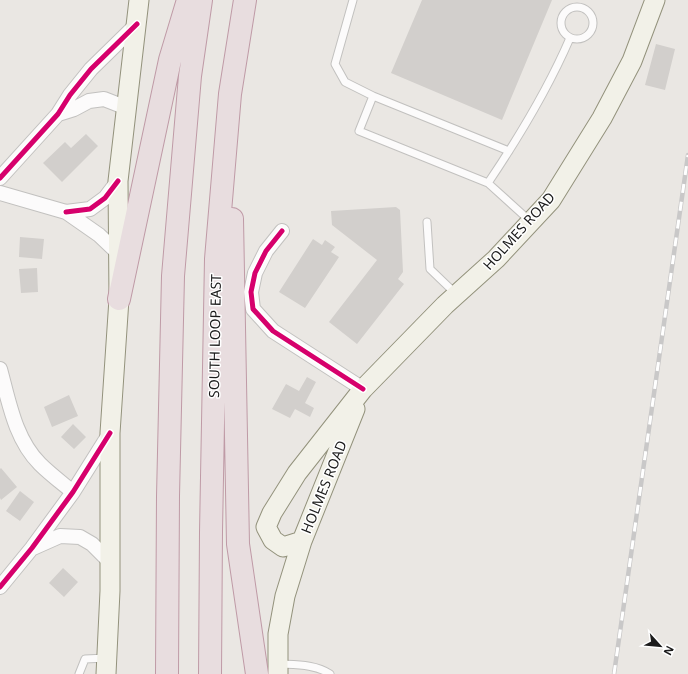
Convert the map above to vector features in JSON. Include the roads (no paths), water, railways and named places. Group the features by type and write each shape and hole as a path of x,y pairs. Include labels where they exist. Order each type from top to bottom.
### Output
{"highway":[{"path":"119,300 170,60 188,0"},
{"path":"167,674 168,488 173,276 190,76 201,0"},
{"name":"SOUTH LOOP EAST","path":"210,674 216,259 230,94 245,0"},
{"path":"230,94 238,544 257,674"}],"main road":[{"path":"106,666 110,562 110,433 119,300 118,181 139,0"},
{"name":"HOLMES ROAD","path":"362,389 302,541 283,547 273,540 266,527 272,512 297,473 362,389 457,295 496,259 550,200 602,118 632,61 655,0"},
{"path":"278,669 278,634 285,596 302,541"}],"street":[{"path":"0,178 58,114 70,95 91,70 137,24"},
{"path":"58,114 74,109 89,101 104,99 127,108"},
{"path":"66,212 90,209 105,198 118,181"},
{"path":"0,193 66,212 99,235 118,254"},
{"path":"282,231 266,251 255,273 251,292 253,309 273,331 362,389"},
{"path":"0,369 18,432 40,464 73,492"},
{"path":"0,587 32,548 73,492 110,433"},
{"path":"32,548 60,536 80,537 92,544 110,562"}],"lane":[{"path":"353,0 336,64 345,82 373,96 509,151"},
{"path":"583,8 585,0"},
{"path":"572,8 583,8 587,10 593,19 592,29 586,37 575,40 570,38 562,30 561,20 567,10 572,8"},
{"path":"488,183 509,151 556,70 570,38"},
{"path":"373,96 359,131 488,183 531,221"},
{"path":"427,222 430,269 457,295"},
{"path":"79,674 85,659 106,666"},
{"path":"278,669 305,665 324,670 330,674"}],"railway":[{"path":"614,674 688,155"}]}
